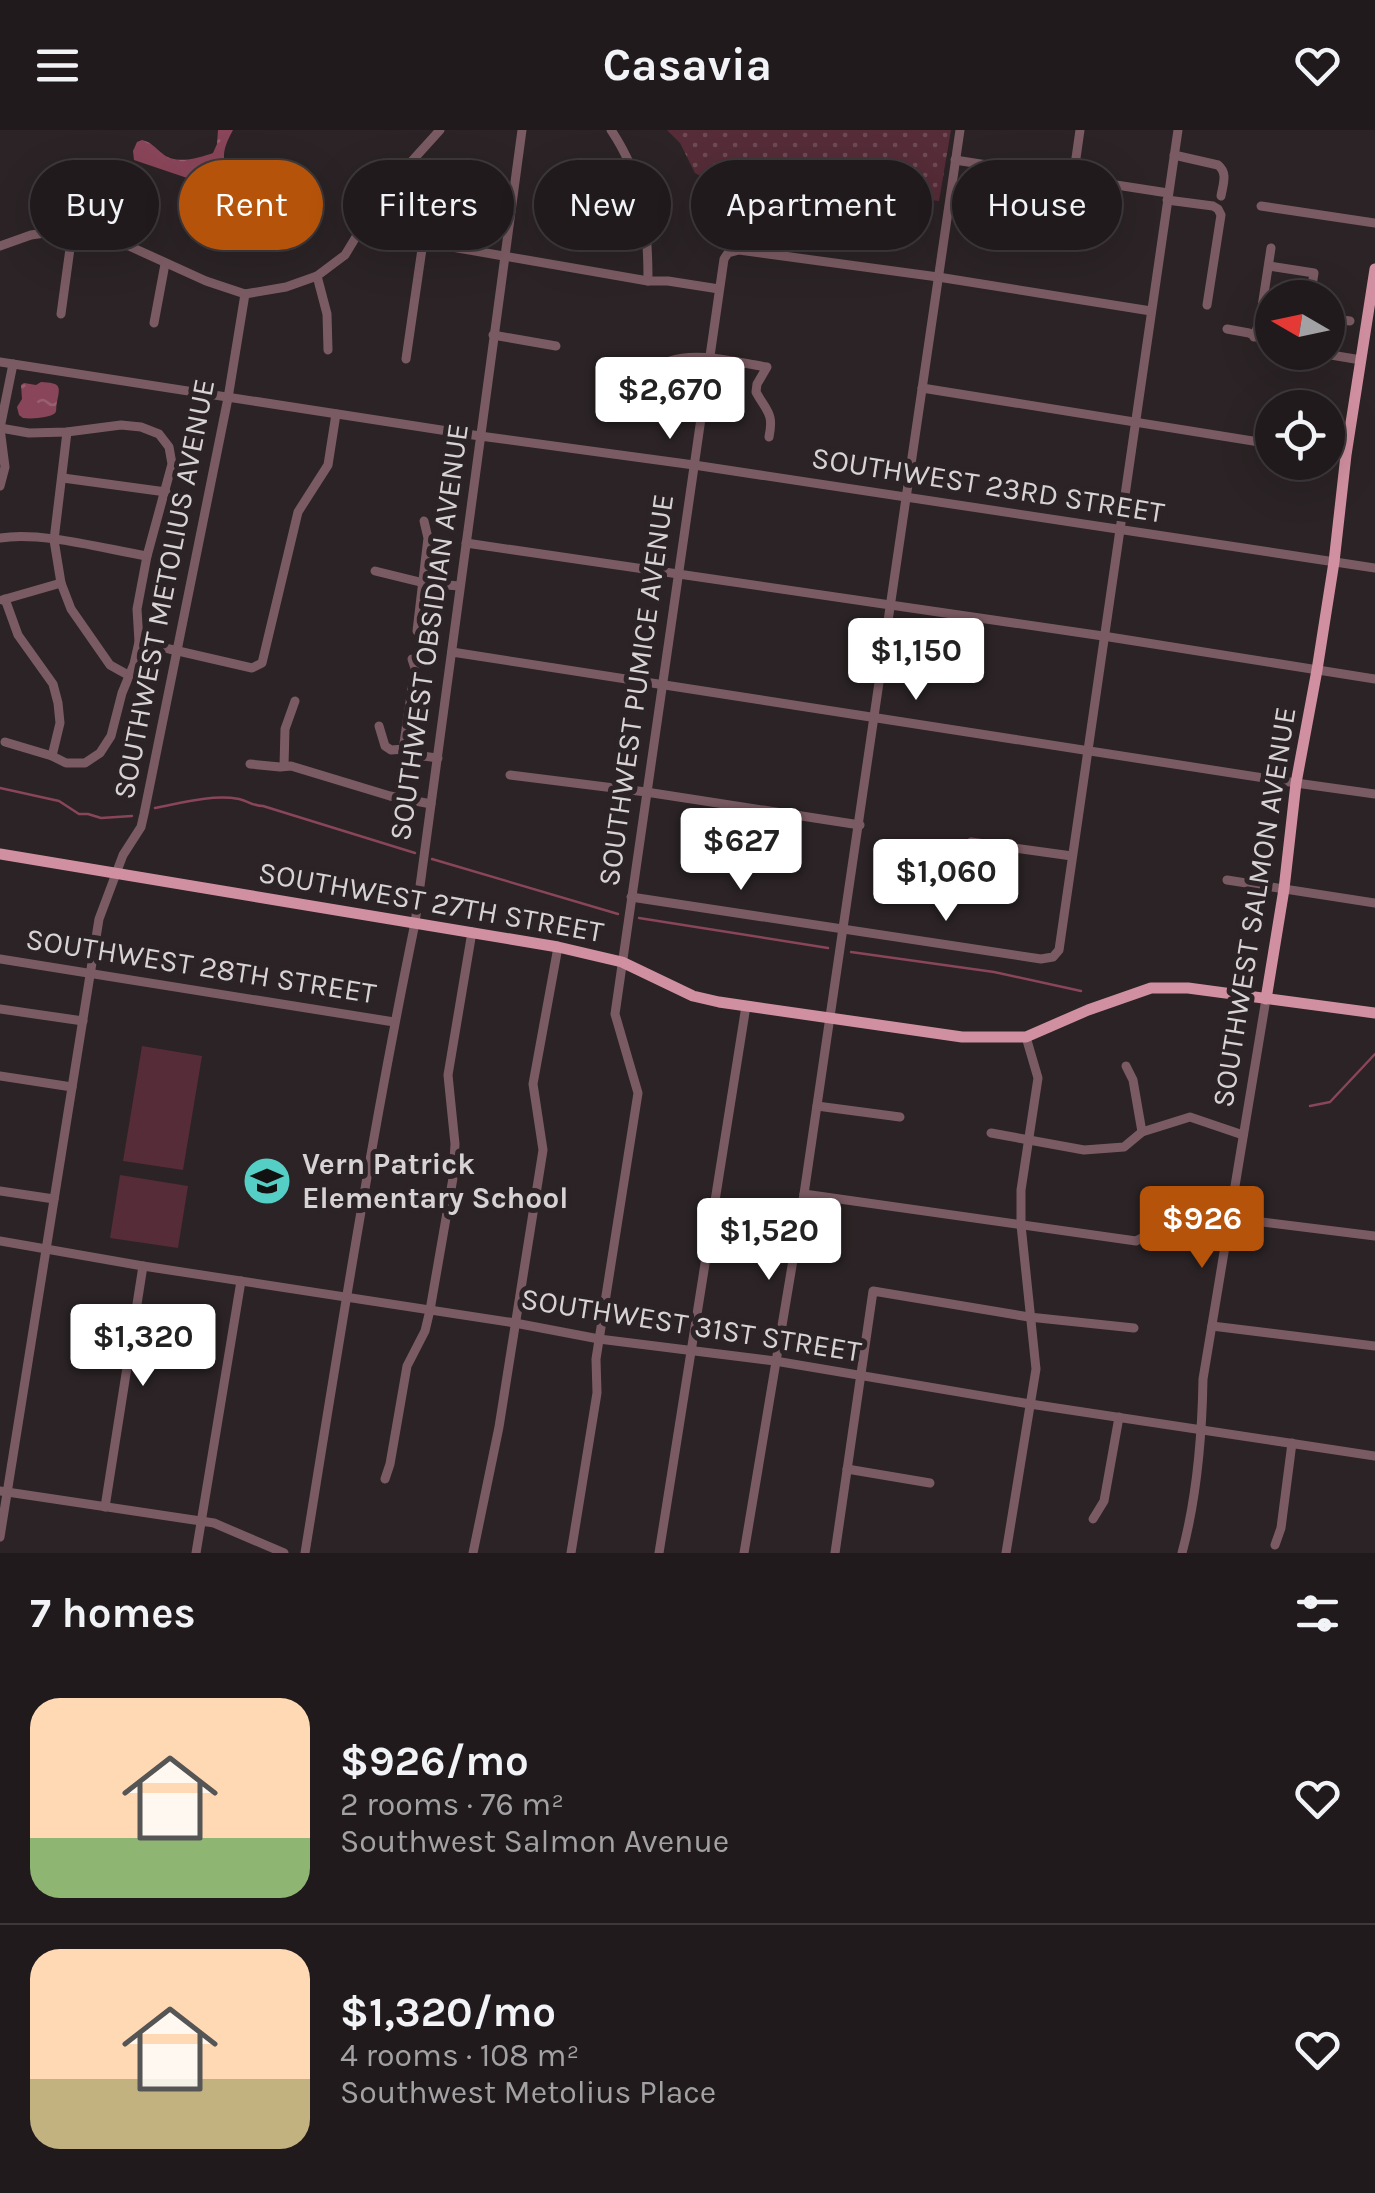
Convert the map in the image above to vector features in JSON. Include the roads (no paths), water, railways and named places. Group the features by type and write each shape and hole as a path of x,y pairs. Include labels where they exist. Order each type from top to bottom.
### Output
{"main road":[{"name":"SOUTHWEST SALMON AVENUE","path":"1266,999 1375,269"},
{"name":"SOUTHWEST 27TH STREET","path":"0,854 558,947 622,962 693,996 962,1037 1026,1037 1151,988 1188,988 1375,1013"}],"street":[{"path":"413,160 440,130"},
{"name":"SOUTHWEST OBSIDIAN AVENUE","path":"306,1553 346,1297 414,923 522,130"},
{"path":"611,130 628,158 638,186 648,232 648,281"},
{"path":"956,160 960,130"},
{"path":"1075,160 1080,130"},
{"path":"632,896 1041,959 1054,957 1059,950 1178,130"},
{"path":"1174,155 1218,164 1224,172 1221,196"},
{"path":"744,1553 804,1194 952,186"},
{"path":"1122,188 1218,209 1221,215 1206,305"},
{"path":"1261,206 1375,223"},
{"path":"0,246 30,235"},
{"path":"1269,280 1272,248"},
{"path":"61,314 70,250"},
{"path":"138,250 245,294 286,287 317,276 348,250"},
{"path":"406,359 422,250"},
{"path":"468,250 648,281 668,280 720,289"},
{"name":"SOUTHWEST PUMICE AVENUE","path":"571,1553 597,1392 596,1359 638,1093 614,1014 724,260 733,250 938,278"},
{"path":"154,323 164,264"},
{"path":"1269,266 1314,273 1313,280"},
{"path":"317,276 327,314 328,350"},
{"path":"938,278 1151,311"},
{"name":"SOUTHWEST METOLIUS AVENUE","path":"0,1537 3,1491 99,919 144,814 228,398 245,294"},
{"path":"1345,321 1350,322"},
{"path":"1228,330 1254,337"},
{"path":"493,335 556,346"},
{"path":"1345,357 1361,360"},
{"path":"649,374 668,362 686,358 767,366 756,392 772,421 768,437"},
{"name":"SOUTHWEST 23RD STREET","path":"0,362 1375,568"},
{"path":"0,486 1,413 13,364"},
{"path":"922,388 1255,441"},
{"path":"140,642 252,668 262,663 298,512 328,464 336,414"},
{"path":"0,428 29,433 120,425 140,428 159,434 168,447 172,464 137,608 140,642 111,736 100,753 85,763 66,763 5,742"},
{"path":"67,432 54,540 62,583 72,609 110,665 128,675"},
{"path":"63,478 166,492"},
{"path":"417,631 428,538 424,521"},
{"path":"0,538 54,540 148,556"},
{"path":"466,543 1375,678"},
{"path":"376,571 459,586"},
{"path":"52,756 60,723 53,684 18,635 2,600 62,583"},
{"path":"452,652 1375,794"},
{"path":"412,658 404,743 411,753 438,758"},
{"path":"284,766 285,729 295,702"},
{"path":"379,726 385,746 406,749"},
{"path":"250,764 291,766 390,796 431,804"},
{"path":"510,775 860,825"},
{"path":"971,842 1072,856"},
{"path":"1226,880 1375,904"},
{"path":"385,1478 407,1366 430,1310 453,1178 455,1144 448,1075 472,932"},
{"path":"473,1553 499,1427 543,1150 533,1084 558,947"},
{"name":"SOUTHWEST 28TH STREET","path":"0,962 394,1022"},
{"name":"SOUTHWEST SALMON AVENUE","path":"1182,1553 1202,1430 1212,1326 1266,999"},
{"path":"659,1553 746,1006"},
{"path":"0,1009 83,1022"},
{"path":"1006,1553 1036,1369 1020,1226 1021,1190 1038,1078 1026,1037"},
{"path":"1126,1066 1133,1080 1142,1132"},
{"path":"0,1076 72,1087"},
{"path":"817,1106 900,1117"},
{"path":"990,1133 1084,1150 1124,1148 1142,1132 1190,1117 1244,1135"},
{"path":"0,1191 54,1200"},
{"path":"804,1194 1136,1242 1196,1209 1230,1218 1375,1236"},
{"name":"SOUTHWEST 31ST STREET","path":"0,1241 600,1339 775,1361 1375,1456"},
{"path":"105,1507 143,1266"},
{"path":"196,1553 241,1281"},
{"path":"835,1553 873,1292 1029,1317 1134,1328"},
{"path":"1212,1326 1375,1346"},
{"path":"1093,1519 1104,1501 1119,1417"},
{"path":"1275,1545 1281,1528 1292,1443"},
{"path":"847,1470 930,1482"},
{"path":"3,1491 200,1521 225,1527 284,1553"}],"water":[{"path":"218,130 233,130 225,160 181,160 213,153"},
{"path":"142,140 181,160 179,175 159,168 159,160 134,160 133,151"},
{"path":"41,382 58,386 55,413 23,418 17,407 22,399 21,385"}],"waterway":[{"path":"0,788 59,801 79,814 101,818 132,816"},
{"path":"155,808 207,798 239,799 415,853"},
{"path":"432,859 618,914"},
{"path":"639,918 828,948"},
{"path":"851,952 994,972 1081,991"},
{"path":"1310,1106 1330,1102 1375,1054"}],"place":[{"name":"Vern Patrick Elementary School","path":"267,1181"}]}
